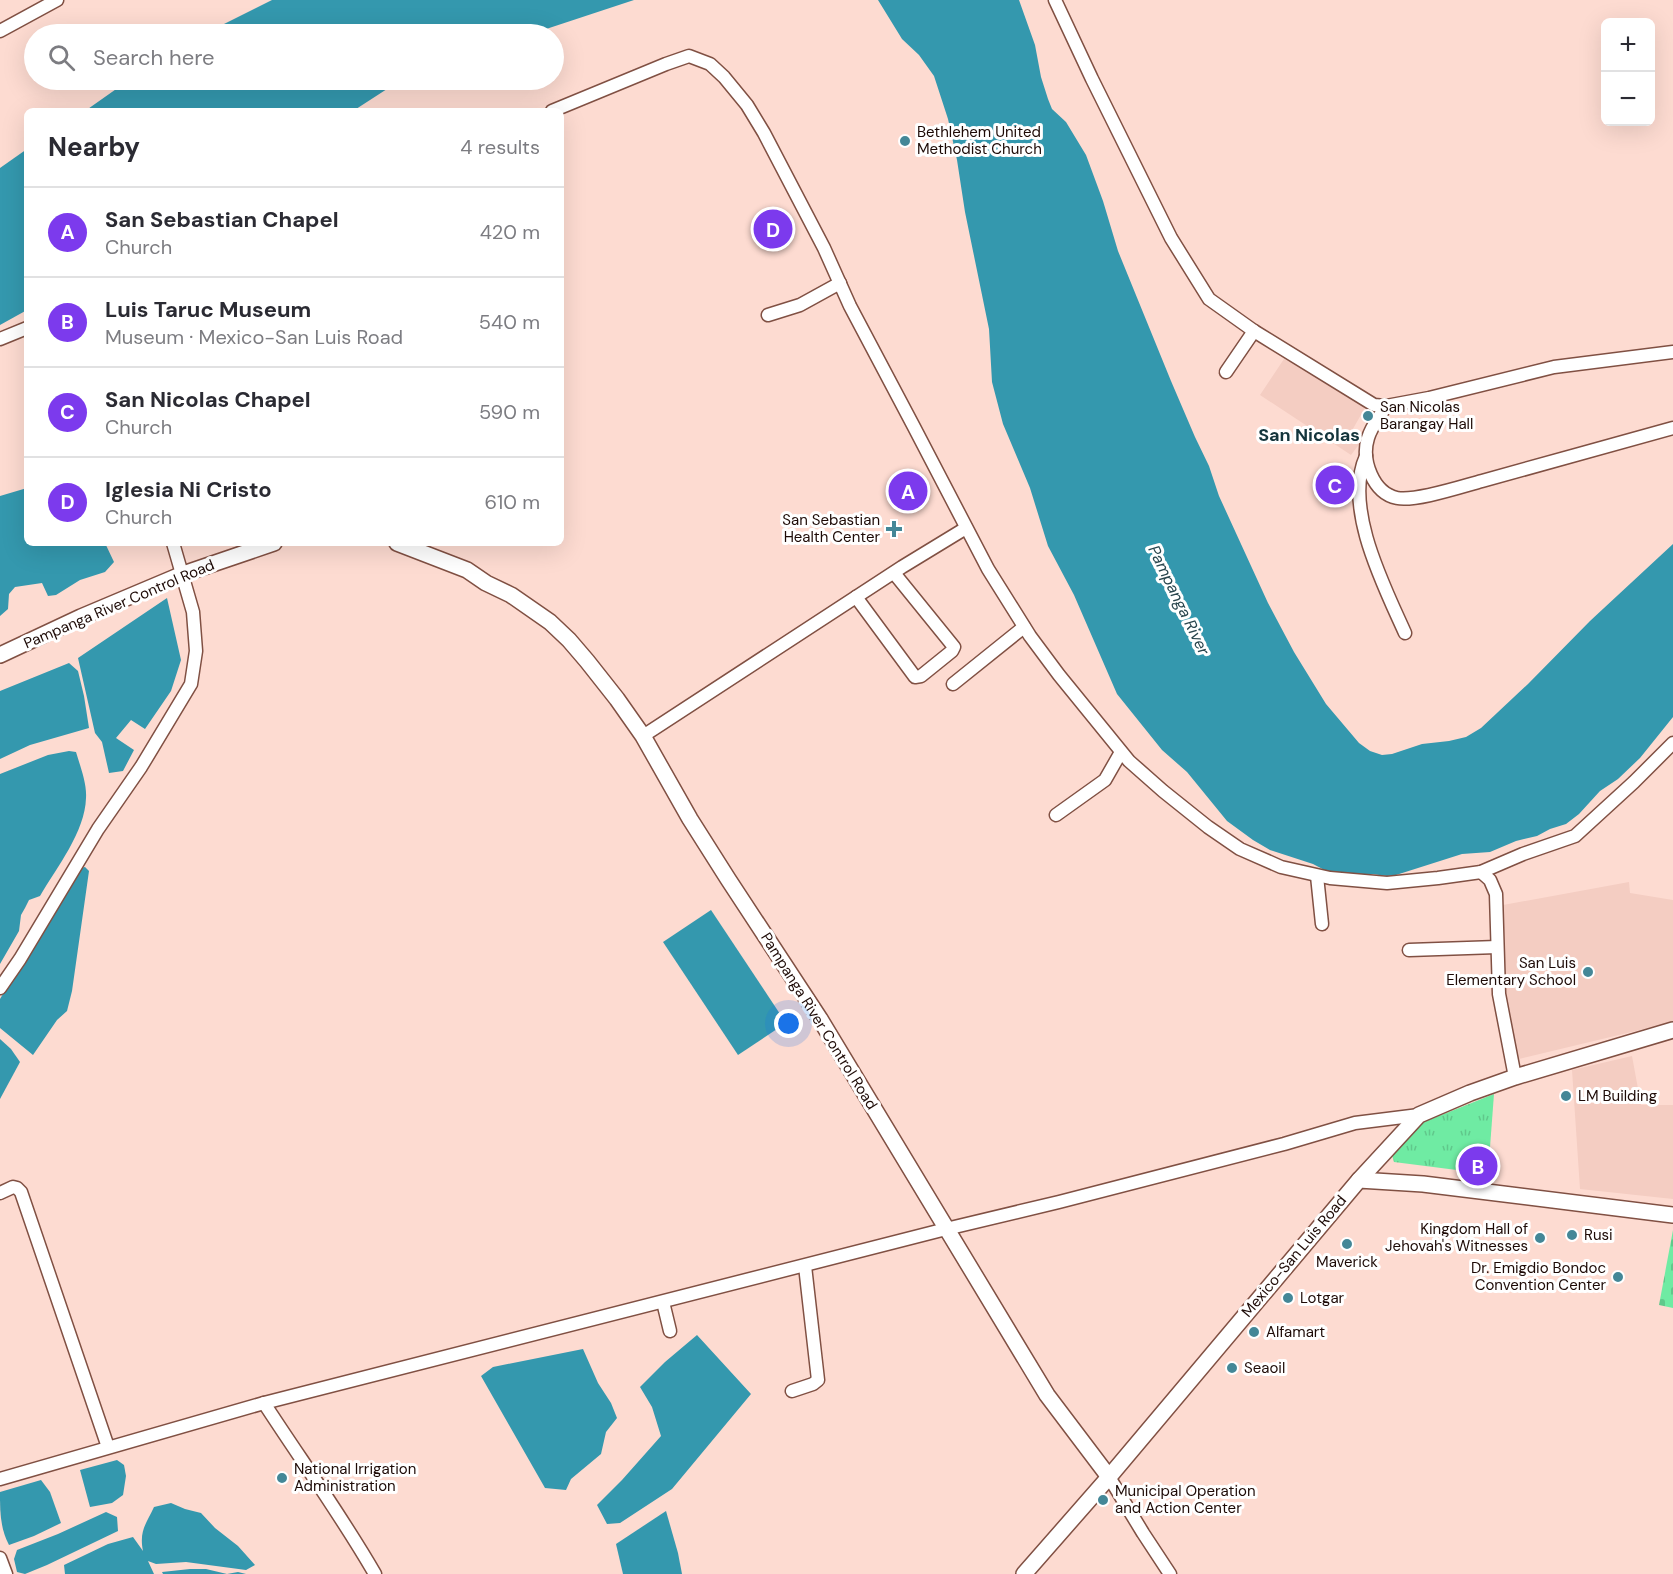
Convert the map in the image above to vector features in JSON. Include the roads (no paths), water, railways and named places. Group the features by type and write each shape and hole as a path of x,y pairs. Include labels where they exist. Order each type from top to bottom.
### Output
{"main road":[{"name":"Pampanga River Control Road","path":"0,655 81,616 183,574 265,546"},
{"name":"Pampanga River Control Road","path":"405,546 467,570 486,583 511,595 550,622 569,640 617,699 643,736 690,819 867,1095 1047,1395 1109,1477"},
{"path":"1419,1115 1515,1077 1673,1030"},
{"name":"Mexico-San Luis Road","path":"1024,1574 1109,1477 1359,1180 1419,1115"},
{"path":"1359,1180 1424,1184 1673,1215"}],"street":[{"path":"0,31 57,0"},
{"path":"1055,0 1171,238 1209,299 1254,331 1374,405 1386,406 1429,398 1554,367 1673,352"},
{"path":"559,108 689,56 710,64 723,77 747,105 764,133 824,248 850,306 966,528 1024,627 1121,752 1163,791 1240,849 1281,867 1330,878 1387,883 1481,872 1575,836 1635,782 1673,743"},
{"path":"768,315 800,305 840,283"},
{"path":"0,339 24,329"},
{"path":"1226,372 1254,331"},
{"path":"1386,406 1371,430 1366,455 1370,473 1379,487 1395,498 1410,499 1451,489 1673,428"},
{"path":"1366,455 1358,485 1363,522 1369,547 1405,633"},
{"path":"643,736 966,528"},
{"path":"0,988 98,830 141,767 191,684 196,651 193,612 174,546"},
{"path":"856,597 915,677 921,676 954,647 894,573"},
{"path":"953,684 1024,627"},
{"path":"1056,815 1106,780 1121,752"},
{"path":"1481,872 1490,880 1496,894 1499,994 1515,1077"},
{"path":"1317,876 1322,924"},
{"path":"1408,950 1497,947"},
{"path":"0,1479 264,1403 1059,1202 1273,1147 1355,1123 1419,1115"},
{"path":"0,1193 13,1187 21,1192 108,1448"},
{"path":"792,1391 818,1380 805,1266"},
{"path":"663,1302 670,1331"},
{"path":"264,1403 352,1534 375,1574"},
{"name":"Pampanga River Control Road","path":"1109,1477 1170,1574"},
{"path":"0,1558 6,1574"}],"water":[{"path":"272,0 634,0 561,24 224,24"},
{"name":"Pampanga River","path":"878,0 1019,0 1035,45 1041,77 1052,109 1066,122 1086,155 1118,251 1171,381 1209,466 1219,496 1268,603 1294,652 1326,704 1359,743 1370,751 1382,755 1392,754 1422,744 1466,737 1481,728 1590,621 1673,544 1673,717 1640,758 1618,779 1600,791 1579,814 1566,824 1490,852 1462,854 1396,875 1372,874 1350,878 1334,875 1313,864 1270,850 1227,821 1187,772 1162,750 1117,694 1074,595 1048,546 1030,488 1003,424 992,382 989,329 948,119 934,76 919,55 902,39"},
{"path":"115,90 385,90 358,108 89,108"},
{"path":"24,151 24,312 0,325 0,168"},
{"path":"24,489 24,546 106,546 114,562 105,572 80,580 56,595 48,596 42,583 15,587 9,594 8,609 0,616 0,496"},
{"path":"167,598 181,660 171,691 145,729 131,720 116,738 134,750 123,771 109,773 102,742 95,733 78,658"},
{"path":"69,663 78,671 89,728 30,745 0,759 0,691"},
{"path":"76,752 85,786 86,798 81,824 69,849 40,896 29,900 21,915 19,931 0,964 0,774 48,755"},
{"path":"85,867 89,871 72,991 67,1011 57,1020 33,1055 0,1028 0,999 77,869"},
{"path":"711,910 786,1023 738,1055 663,942"},
{"path":"0,1039 20,1062 0,1099"},
{"path":"697,1335 751,1394 672,1489 620,1523 607,1524 597,1505 661,1436 652,1407 640,1387"},
{"path":"583,1349 617,1418 606,1432 601,1454 571,1479 566,1490 545,1488 481,1376 493,1367"},
{"path":"117,1460 124,1465 126,1476 123,1495 112,1503 90,1507 80,1470"},
{"path":"41,1480 50,1492 61,1523 9,1545 2,1526 0,1492"},
{"path":"171,1503 201,1513 215,1528 238,1546 255,1565 246,1570 186,1562 156,1564 148,1561 154,1574 65,1574 64,1565 108,1544 133,1537 143,1551 143,1533 154,1507"},
{"path":"666,1511 682,1574 623,1574 616,1544"},
{"path":"106,1512 117,1517 118,1531 25,1574 17,1572 14,1559 17,1550"},
{"path":"206,1569 227,1574 163,1574 162,1572"}],"place":[{"name":"Bethlehem United Methodist Church","path":"905,141"},
{"name":"Iglesia Ni Cristo","path":"773,229"},
{"name":"San Nicolas Barangay Hall","path":"1368,416"},
{"name":"San Nicolas Chapel","path":"1335,485"},
{"name":"San Sebastian Chapel","path":"908,491"},
{"name":"San Sebastian Health Center","path":"894,529"},
{"name":"San Luis Elementary School","path":"1588,972"},
{"name":"LM Building","path":"1566,1096"},
{"name":"Luis Taruc Museum","path":"1478,1166"},
{"name":"Rusi","path":"1572,1235"},
{"name":"Kingdom Hall of Jehovah's Witnesses","path":"1540,1238"},
{"name":"Maverick","path":"1347,1244"},
{"name":"Dr. Emigdio Bondoc Convention Center","path":"1618,1277"},
{"name":"Lotgar","path":"1288,1298"},
{"name":"Alfamart","path":"1254,1332"},
{"name":"Seaoil","path":"1232,1368"},
{"name":"National Irrigation Administration","path":"282,1478"},
{"name":"Municipal Operation and Action Center","path":"1103,1500"}],"district":[{"name":"San Nicolas","path":"1309,435"}]}
